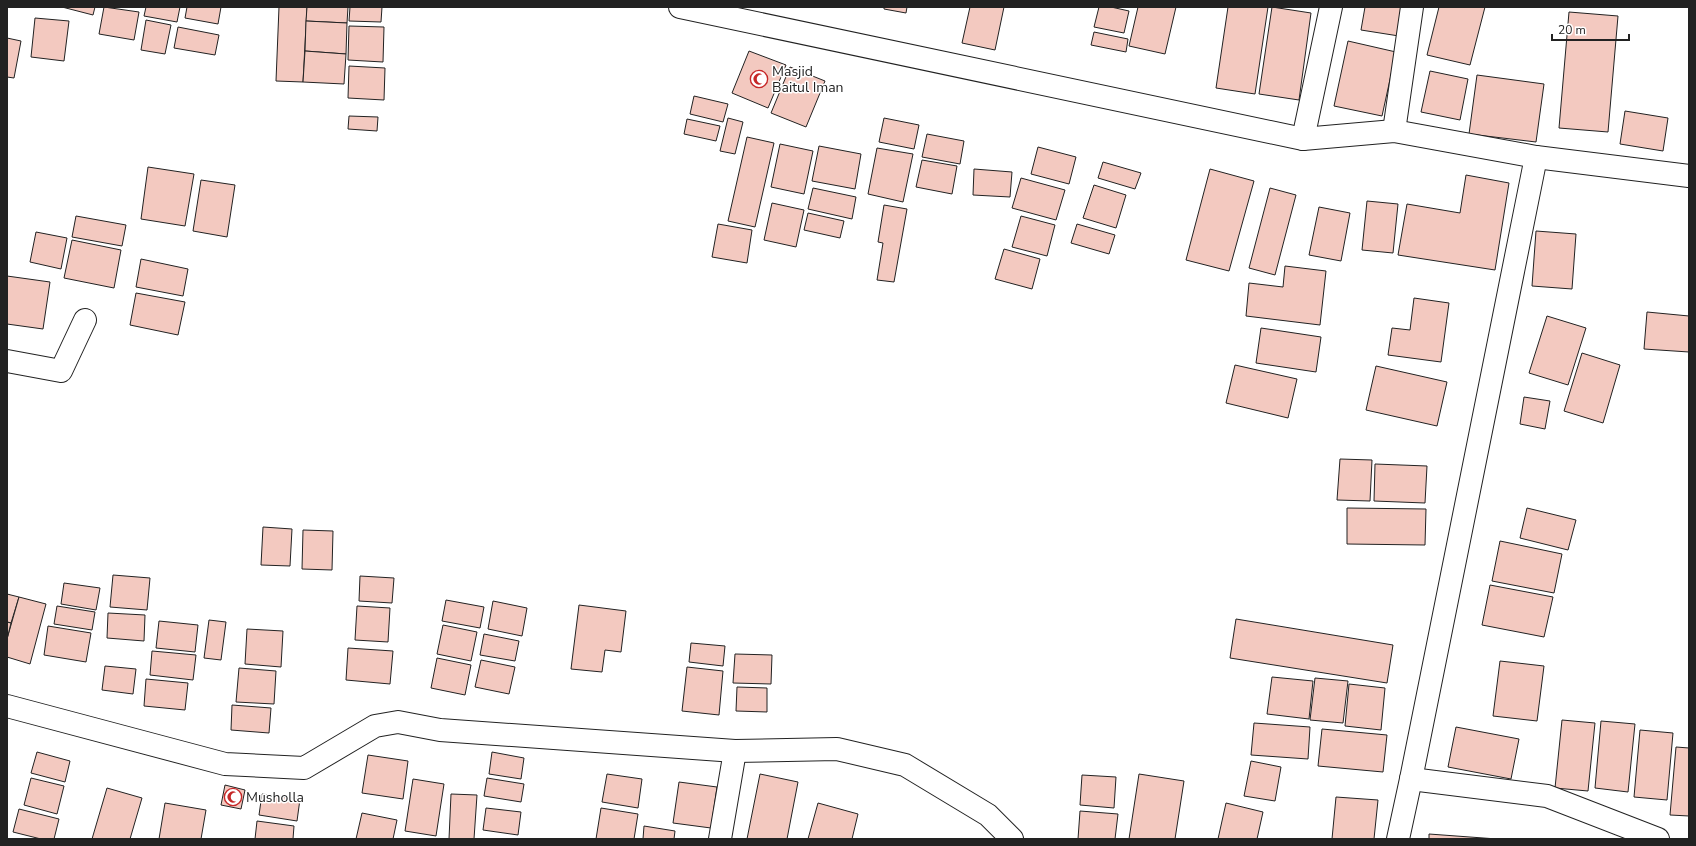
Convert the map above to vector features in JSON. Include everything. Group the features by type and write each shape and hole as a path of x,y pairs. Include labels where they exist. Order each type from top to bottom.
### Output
{"street":[{"path":"680,7 1303,139 1394,131 1536,157 1689,176"},
{"path":"1303,139 1331,7"},
{"path":"1394,131 1412,7"},
{"path":"1398,839 1536,157"},
{"path":"7,361 61,371 85,320"},
{"path":"7,706 225,764 304,768 376,726 398,722 440,730 735,751 837,749 905,765 988,815 1012,839"},
{"path":"720,839 735,751"},
{"path":"1411,779 1547,796 1658,839"}],"building":[{"path":"62,7 95,7 93,15"},
{"path":"104,7 139,12 134,40 99,34"},
{"path":"146,7 180,7 177,22 144,16"},
{"path":"187,7 221,7 218,24 185,18"},
{"path":"279,7 307,7 303,82 276,81"},
{"path":"307,7 348,7 347,23 306,21"},
{"path":"350,7 382,7 381,22 349,21"},
{"path":"884,7 907,7 906,13 884,9"},
{"path":"970,7 1004,7 995,50 962,43"},
{"path":"1099,7 1111,7 1129,11 1124,33 1094,27"},
{"path":"1138,7 1176,7 1165,54 1129,46"},
{"path":"1228,7 1268,7 1255,94 1216,88"},
{"path":"1272,7 1311,13 1299,100 1259,94"},
{"path":"1365,7 1404,7 1399,36 1361,30"},
{"path":"1439,7 1485,7 1470,65 1427,55"},
{"path":"1569,12 1618,16 1608,132 1559,128"},
{"path":"35,18 69,21 64,61 31,57"},
{"path":"146,20 171,25 165,54 141,50"},
{"path":"306,21 347,23 346,54 305,51"},
{"path":"349,26 384,27 383,62 348,60"},
{"path":"178,27 219,35 215,55 174,48"},
{"path":"1094,32 1128,39 1126,52 1091,45"},
{"path":"7,38 21,41 14,78 7,77"},
{"path":"1348,41 1396,52 1382,116 1334,106"},
{"path":"305,51 346,54 344,84 303,82"},
{"name":"Masjid Baitul Iman","path":"749,51 786,65 768,108 732,93"},
{"path":"349,66 385,68 384,100 348,98"},
{"path":"790,67 825,81 806,127 771,113"},
{"path":"1430,71 1468,79 1460,120 1421,112"},
{"path":"1477,75 1544,84 1536,142 1469,134"},
{"path":"694,96 728,104 723,122 690,114"},
{"path":"1625,111 1668,118 1663,151 1620,144"},
{"path":"349,116 378,117 377,131 348,129"},
{"path":"728,118 743,122 735,154 720,151"},
{"path":"884,118 919,125 914,149 879,142"},
{"path":"687,119 720,126 716,141 684,134"},
{"path":"927,134 964,141 960,164 922,157"},
{"path":"747,137 774,143 755,227 728,221"},
{"path":"780,144 813,151 804,194 771,187"},
{"path":"819,146 861,154 855,189 812,181"},
{"path":"1038,147 1076,157 1069,184 1031,174"},
{"path":"877,148 913,154 903,202 868,194"},
{"path":"922,160 957,166 952,194 916,187"},
{"path":"1103,162 1141,173 1135,189 1098,178"},
{"path":"148,167 194,174 185,226 141,219"},
{"path":"974,169 1012,172 1010,197 973,195"},
{"path":"1210,169 1254,181 1229,271 1186,260"},
{"path":"1466,175 1509,183 1495,270 1398,255 1407,204 1460,213"},
{"path":"1021,178 1065,190 1056,220 1012,208"},
{"path":"201,180 235,185 227,237 193,231"},
{"path":"1094,185 1126,195 1116,228 1083,218"},
{"path":"813,188 856,197 852,219 808,209"},
{"path":"1270,188 1296,195 1275,275 1249,268"},
{"path":"1367,201 1398,204 1393,253 1362,250"},
{"path":"772,203 804,210 796,247 764,240"},
{"path":"884,205 907,209 894,282 877,280 883,243 878,242"},
{"path":"1319,207 1350,213 1341,261 1309,255"},
{"path":"808,213 844,221 840,238 804,230"},
{"path":"76,216 126,225 122,246 72,237"},
{"path":"1021,216 1055,225 1047,256 1012,247"},
{"path":"718,224 752,230 747,263 712,257"},
{"path":"1077,224 1115,235 1109,254 1071,243"},
{"path":"1536,231 1576,234 1572,289 1532,286"},
{"path":"36,232 67,238 61,269 30,262"},
{"path":"72,240 121,250 114,288 64,278"},
{"path":"1004,249 1040,259 1032,289 995,279"},
{"path":"141,259 188,269 183,296 136,287"},
{"path":"1285,266 1326,271 1320,325 1246,316 1249,283 1283,287"},
{"path":"7,276 50,282 43,329 7,324"},
{"path":"136,293 185,302 178,335 130,325"},
{"path":"1414,298 1449,303 1441,362 1388,355 1392,328 1410,330"},
{"path":"1647,312 1689,316 1689,352 1644,349"},
{"path":"1547,316 1586,328 1568,385 1529,373"},
{"path":"1261,328 1321,337 1316,372 1256,363"},
{"path":"1582,353 1620,365 1603,423 1564,411"},
{"path":"1235,365 1297,379 1288,418 1226,403"},
{"path":"1376,366 1447,382 1437,426 1366,410"},
{"path":"1524,397 1550,401 1545,429 1520,424"},
{"path":"1340,459 1372,460 1370,501 1337,500"},
{"path":"1375,464 1427,466 1425,503 1374,501"},
{"path":"1347,508 1426,509 1425,545 1347,544"},
{"path":"1527,508 1576,520 1568,550 1520,538"},
{"path":"263,527 292,529 290,566 261,565"},
{"path":"303,530 333,531 332,570 302,569"},
{"path":"1500,541 1562,554 1554,593 1492,581"},
{"path":"113,575 150,578 147,610 110,607"},
{"path":"360,576 394,578 392,603 359,601"},
{"path":"64,583 100,588 96,610 61,604"},
{"path":"1490,585 1553,597 1544,637 1482,625"},
{"path":"7,594 19,597 11,623 7,622"},
{"path":"19,597 46,604 30,664 7,657 7,639"},
{"path":"446,600 484,607 480,628 442,621"},
{"path":"493,601 527,608 522,636 488,629"},
{"path":"579,605 626,611 621,652 605,650 602,672 571,669"},
{"path":"57,606 95,612 92,630 54,624"},
{"path":"357,606 390,608 388,642 355,640"},
{"path":"108,613 145,615 144,641 107,638"},
{"path":"1236,619 1393,645 1387,683 1230,658"},
{"path":"209,620 226,622 221,660 204,658"},
{"path":"159,621 198,625 195,652 156,648"},
{"path":"7,622 11,623 7,639"},
{"path":"443,625 477,632 471,661 437,654"},
{"path":"48,626 91,633 86,662 44,655"},
{"path":"247,629 283,631 281,667 245,664"},
{"path":"484,634 519,641 515,661 480,655"},
{"path":"691,643 725,646 723,666 689,662"},
{"path":"348,648 393,651 390,684 346,680"},
{"path":"152,651 196,655 193,680 150,675"},
{"path":"735,654 772,655 771,684 733,683"},
{"path":"437,658 471,665 465,695 431,688"},
{"path":"481,660 515,667 509,694 475,687"},
{"path":"1500,661 1544,666 1537,721 1493,716"},
{"path":"105,666 136,669 133,694 102,690"},
{"path":"687,667 723,671 719,715 682,711"},
{"path":"239,668 276,671 274,704 236,702"},
{"path":"1272,677 1313,681 1309,719 1267,714"},
{"path":"1315,678 1348,681 1343,723 1310,720"},
{"path":"146,679 188,683 185,710 144,706"},
{"path":"1349,684 1385,688 1381,730 1345,726"},
{"path":"737,687 767,688 767,712 736,711"},
{"path":"232,705 271,708 269,733 231,730"},
{"path":"1562,720 1595,723 1588,791 1555,788"},
{"path":"1601,721 1635,724 1628,792 1595,788"},
{"path":"1254,723 1310,727 1308,759 1251,755"},
{"path":"1456,727 1519,739 1511,779 1448,767"},
{"path":"1322,729 1387,735 1383,772 1318,766"},
{"path":"1640,730 1673,733 1667,800 1634,797"},
{"path":"1676,747 1689,748 1689,816 1670,815"},
{"path":"37,752 70,761 65,782 31,773"},
{"path":"492,752 524,758 521,779 489,774"},
{"path":"368,755 408,761 403,799 362,793"},
{"path":"1251,761 1281,767 1275,801 1244,796"},
{"path":"607,774 642,779 638,808 602,802"},
{"path":"760,774 798,782 787,839 747,839"},
{"path":"1139,774 1184,781 1175,839 1129,839"},
{"path":"1082,775 1116,777 1114,808 1080,805"},
{"path":"31,778 64,786 57,814 24,805"},
{"path":"487,778 524,784 521,802 484,796"},
{"path":"413,779 444,784 436,836 405,831"},
{"path":"679,782 717,787 711,828 673,823"},
{"name":"Musholla","path":"225,785 245,790 241,809 221,805"},
{"path":"107,788 142,798 130,839 92,839"},
{"path":"262,794 300,799 297,821 259,815"},
{"path":"451,794 477,795 474,839 449,839"},
{"path":"1336,797 1378,800 1374,839 1332,839"},
{"path":"165,803 206,810 201,839 159,839"},
{"path":"818,803 858,814 852,839 808,839"},
{"path":"1226,803 1263,812 1257,839 1218,839"},
{"path":"486,808 521,812 518,835 483,830"},
{"path":"601,808 638,814 634,839 596,839"},
{"path":"19,809 59,819 54,839 41,839 13,832"},
{"path":"1080,811 1118,814 1115,839 1078,839"},
{"path":"362,813 397,820 393,839 356,839"},
{"path":"257,821 294,826 293,839 255,839"},
{"path":"644,826 675,831 674,839 643,839"},
{"path":"1429,834 1497,839 1429,839"}],"place":[{"name":"Masjid Baitul Iman","path":"759,79"},
{"name":"Musholla","path":"233,797"}]}
